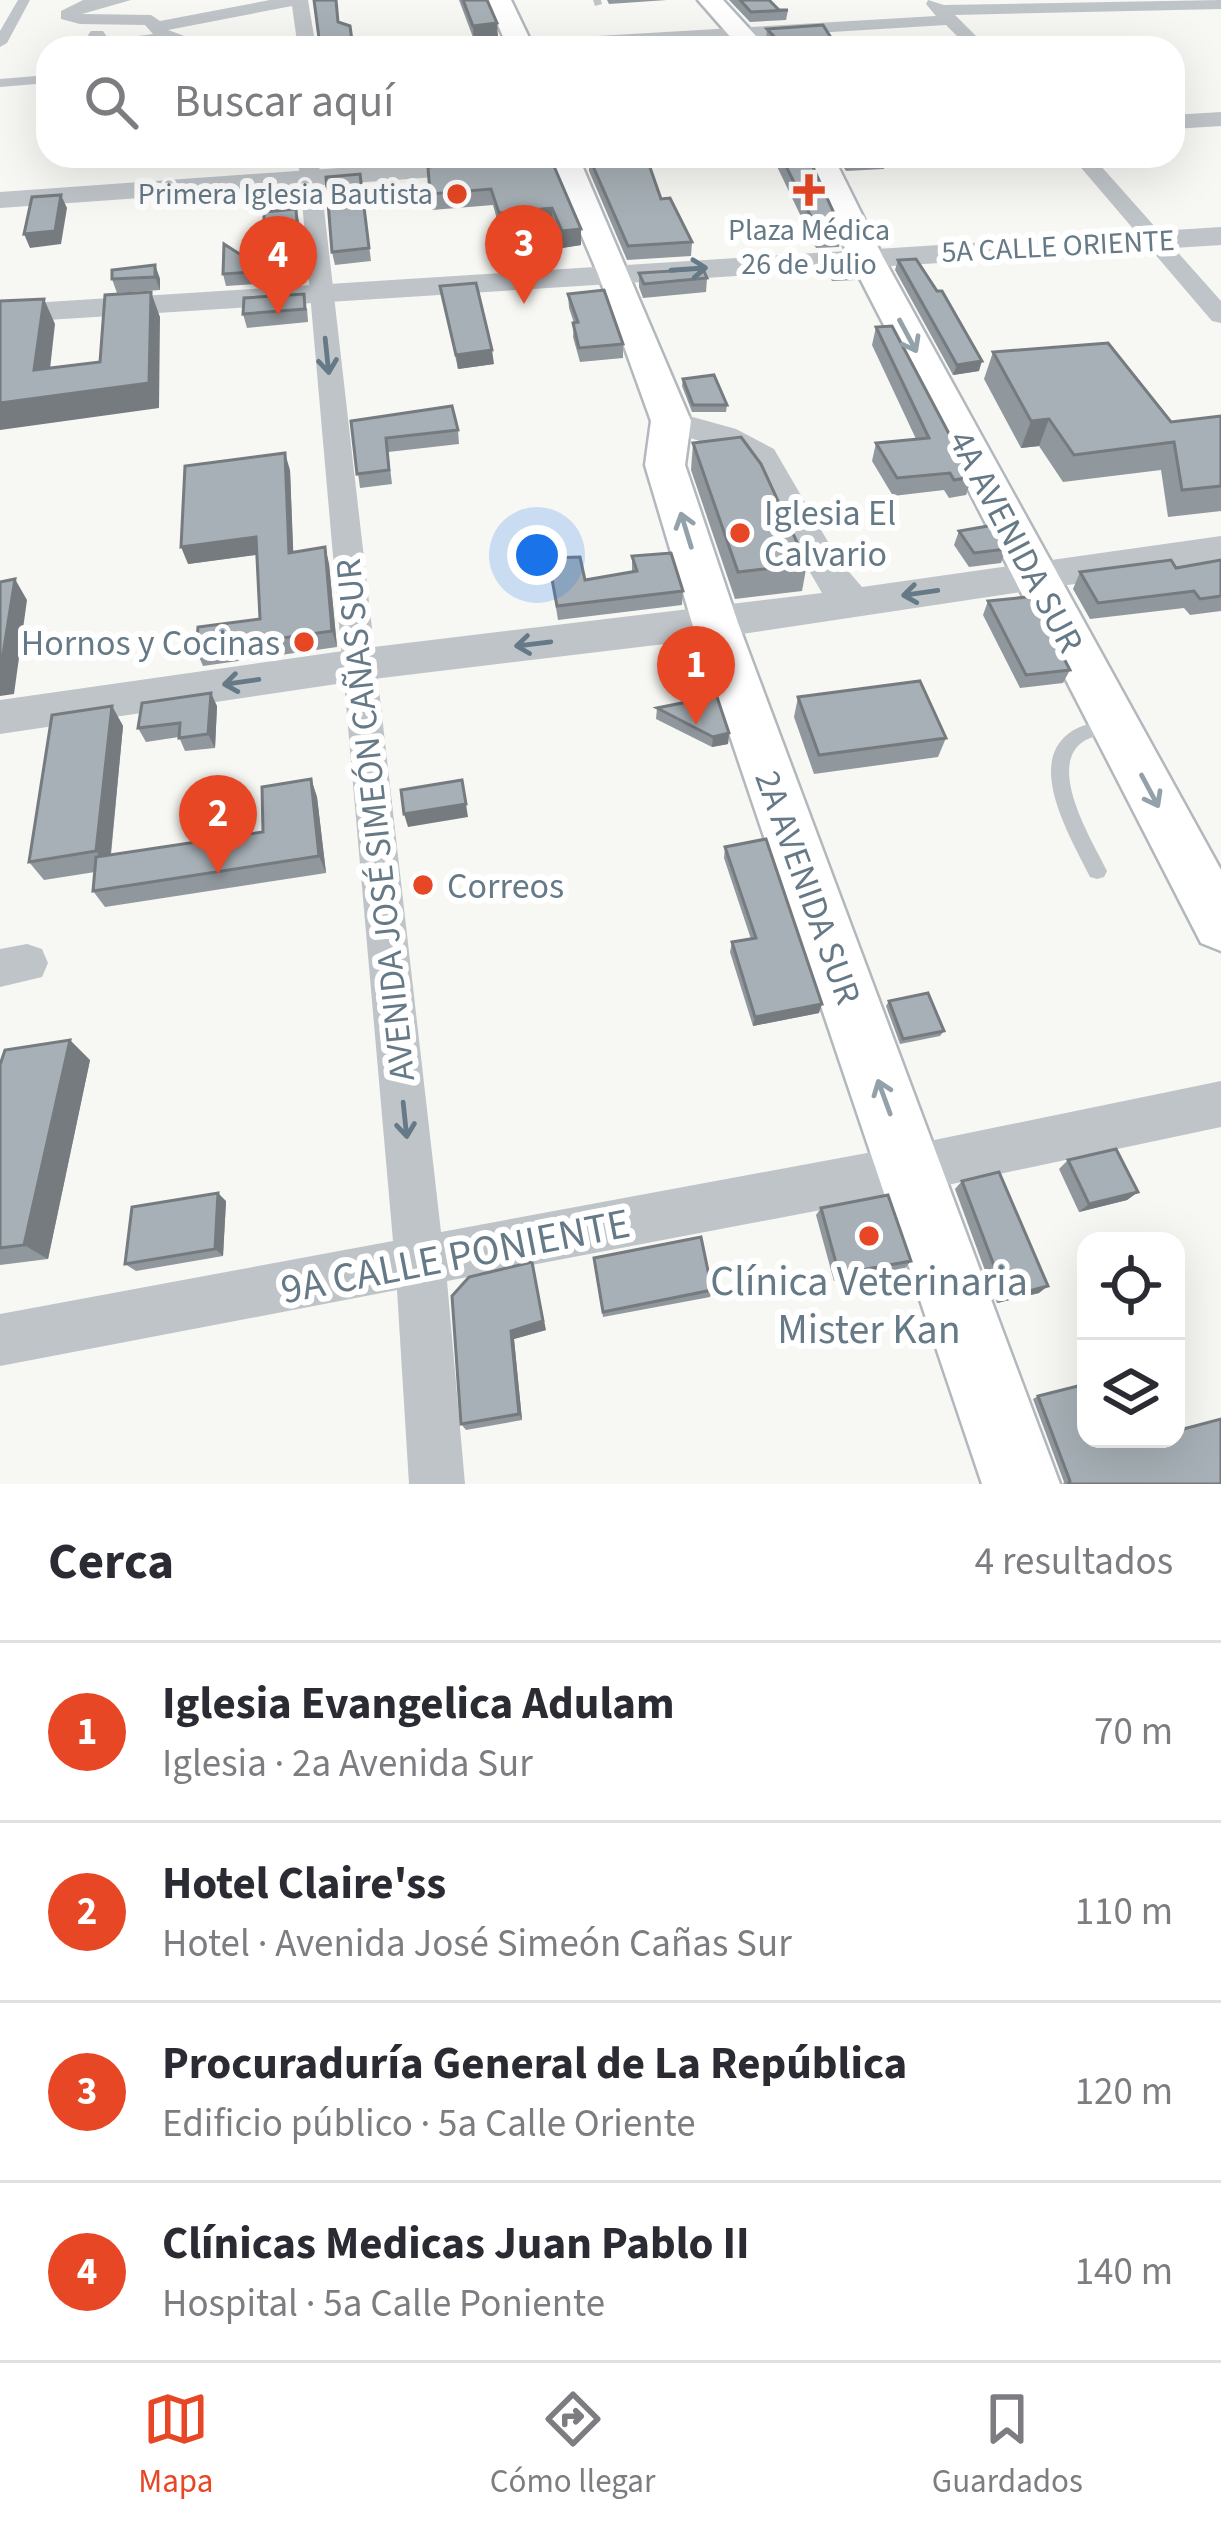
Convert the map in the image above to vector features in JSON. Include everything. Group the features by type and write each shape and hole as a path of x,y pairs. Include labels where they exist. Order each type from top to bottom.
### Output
{"main road":[{"path":"499,0 516,36"},
{"path":"710,0 745,36"},
{"name":"2A AVENIDA SUR","path":"567,168 615,274 670,421 665,465 715,623 1021,1484"},
{"name":"4A AVENIDA SUR","path":"824,168 866,257 1221,925"}],"street":[{"path":"0,44 24,0"},
{"path":"123,0 80,6 67,15 157,28 177,36"},
{"path":"157,28 166,0"},
{"path":"133,36 268,1 298,0 300,36"},
{"path":"781,36 941,10 1221,4"},
{"path":"1185,5 1209,26"},
{"path":"941,10 967,36"},
{"path":"0,83 36,80"},
{"path":"1185,121 1221,119"},
{"path":"0,200 308,168"},
{"name":"AVENIDA JOSÉ SIMEÓN CAÑAS SUR","path":"308,168 420,1262 436,1484"},
{"path":"1092,168 1221,316"},
{"name":"5A CALLE ORIENTE","path":"0,314 1221,236"},
{"path":"670,421 724,437 761,457 824,568 853,603"},
{"path":"0,717 357,665 715,623 1221,549"},
{"name":"9A CALLE PONIENTE","path":"0,1340 910,1169 1221,1104"}],"lane":[{"path":"1097,871 1058,778 1062,752 1077,737 1115,724"}],"building":[{"path":"314,0 336,0 338,22 350,26 351,36 319,36"},
{"path":"463,0 487,0 497,23 473,26"},
{"path":"740,0 769,0 779,10 788,10 751,12"},
{"path":"823,25 830,36 774,36 767,29"},
{"path":"428,168 555,168 581,229 562,231 552,208 499,213 491,189 430,194"},
{"path":"594,168 650,168 661,199 670,198 692,242 628,246"},
{"path":"787,168 813,168 842,231 819,233"},
{"path":"360,174 369,248 332,252 326,177"},
{"path":"61,195 55,231 24,234 32,197"},
{"path":"296,209 300,258 264,261 264,212"},
{"path":"224,244 266,271 223,274"},
{"path":"855,259 858,266 835,268 831,261"},
{"path":"916,259 937,291 942,291 982,361 957,365 898,260"},
{"path":"155,265 155,277 112,279 112,270"},
{"path":"703,269 707,278 644,284 639,273"},
{"path":"476,283 492,350 456,355 440,286"},
{"path":"604,290 623,344 579,348 573,323 578,322 568,294"},
{"path":"151,292 149,383 0,403 0,301 44,299 34,370 100,362 105,295"},
{"path":"304,294 305,309 243,314 244,298"},
{"path":"892,326 972,477 954,480 950,473 897,478 876,443 929,438 876,327"},
{"path":"1108,343 1171,422 1221,416 1221,486 1182,490 1174,442 1074,455 1049,419 1031,421 993,352"},
{"path":"714,375 727,405 693,405 683,379"},
{"path":"452,406 458,430 386,438 389,470 357,474 351,421"},
{"path":"741,437 761,464 807,564 738,572 693,443"},
{"path":"285,453 289,553 325,547 332,631 196,650 198,627 260,619 256,537 181,547 185,466"},
{"path":"994,525 1006,549 974,553 959,531"},
{"path":"671,553 683,591 557,606 548,558 580,557 585,580 637,571 632,556"},
{"path":"1171,560 1176,568 1221,560 1221,596 1200,599 1194,591 1098,603 1080,572"},
{"path":"15,579 0,673 0,582"},
{"path":"1027,597 1034,601 1070,670 1026,675 988,601"},
{"path":"696,634 729,733 713,737 657,708 692,701 675,636"},
{"path":"920,681 946,738 819,755 798,697"},
{"path":"211,693 208,734 179,738 180,723 138,728 142,703"},
{"path":"112,706 96,851 29,862 52,715"},
{"path":"311,779 319,856 93,891 96,857 263,832 262,787"},
{"path":"462,780 466,804 404,814 401,790"},
{"path":"766,839 822,1004 755,1017 732,942 756,938 725,847"},
{"path":"928,993 944,1031 903,1039 889,1001"},
{"path":"70,1040 24,1245 0,1248 0,1065 5,1050"},
{"path":"1116,1149 1138,1192 1089,1204 1068,1160"},
{"path":"999,1172 1048,1286 1006,1297 962,1181"},
{"path":"218,1193 215,1249 125,1264 132,1207"},
{"name":"Clínica Veterinaria Mister Kan","path":"888,1195 911,1261 839,1274 821,1208"},
{"path":"701,1237 712,1290 603,1312 594,1258"},
{"path":"532,1262 543,1321 511,1331 519,1414 461,1424 452,1296 469,1277"},
{"path":"1077,1386 1077,1448 1185,1448 1185,1429 1221,1419 1221,1484 1068,1484 1038,1396"}],"place":[{"name":"Plaza Médica 26 de Julio","path":"809,190"},
{"name":"Primera Iglesia Bautista","path":"457,194"},
{"name":"Procuraduría General de La República","path":"524,304"},
{"name":"Clínicas Medicas Juan Pablo II","path":"278,315"},
{"name":"Iglesia El Calvario","path":"740,533"},
{"name":"Hornos y Cocinas","path":"304,642"},
{"name":"Iglesia Evangelica Adulam","path":"696,725"},
{"name":"Hotel Claire'ss","path":"218,874"},
{"name":"Correos","path":"423,885"},
{"name":"Clínica Veterinaria Mister Kan","path":"869,1236"}]}
